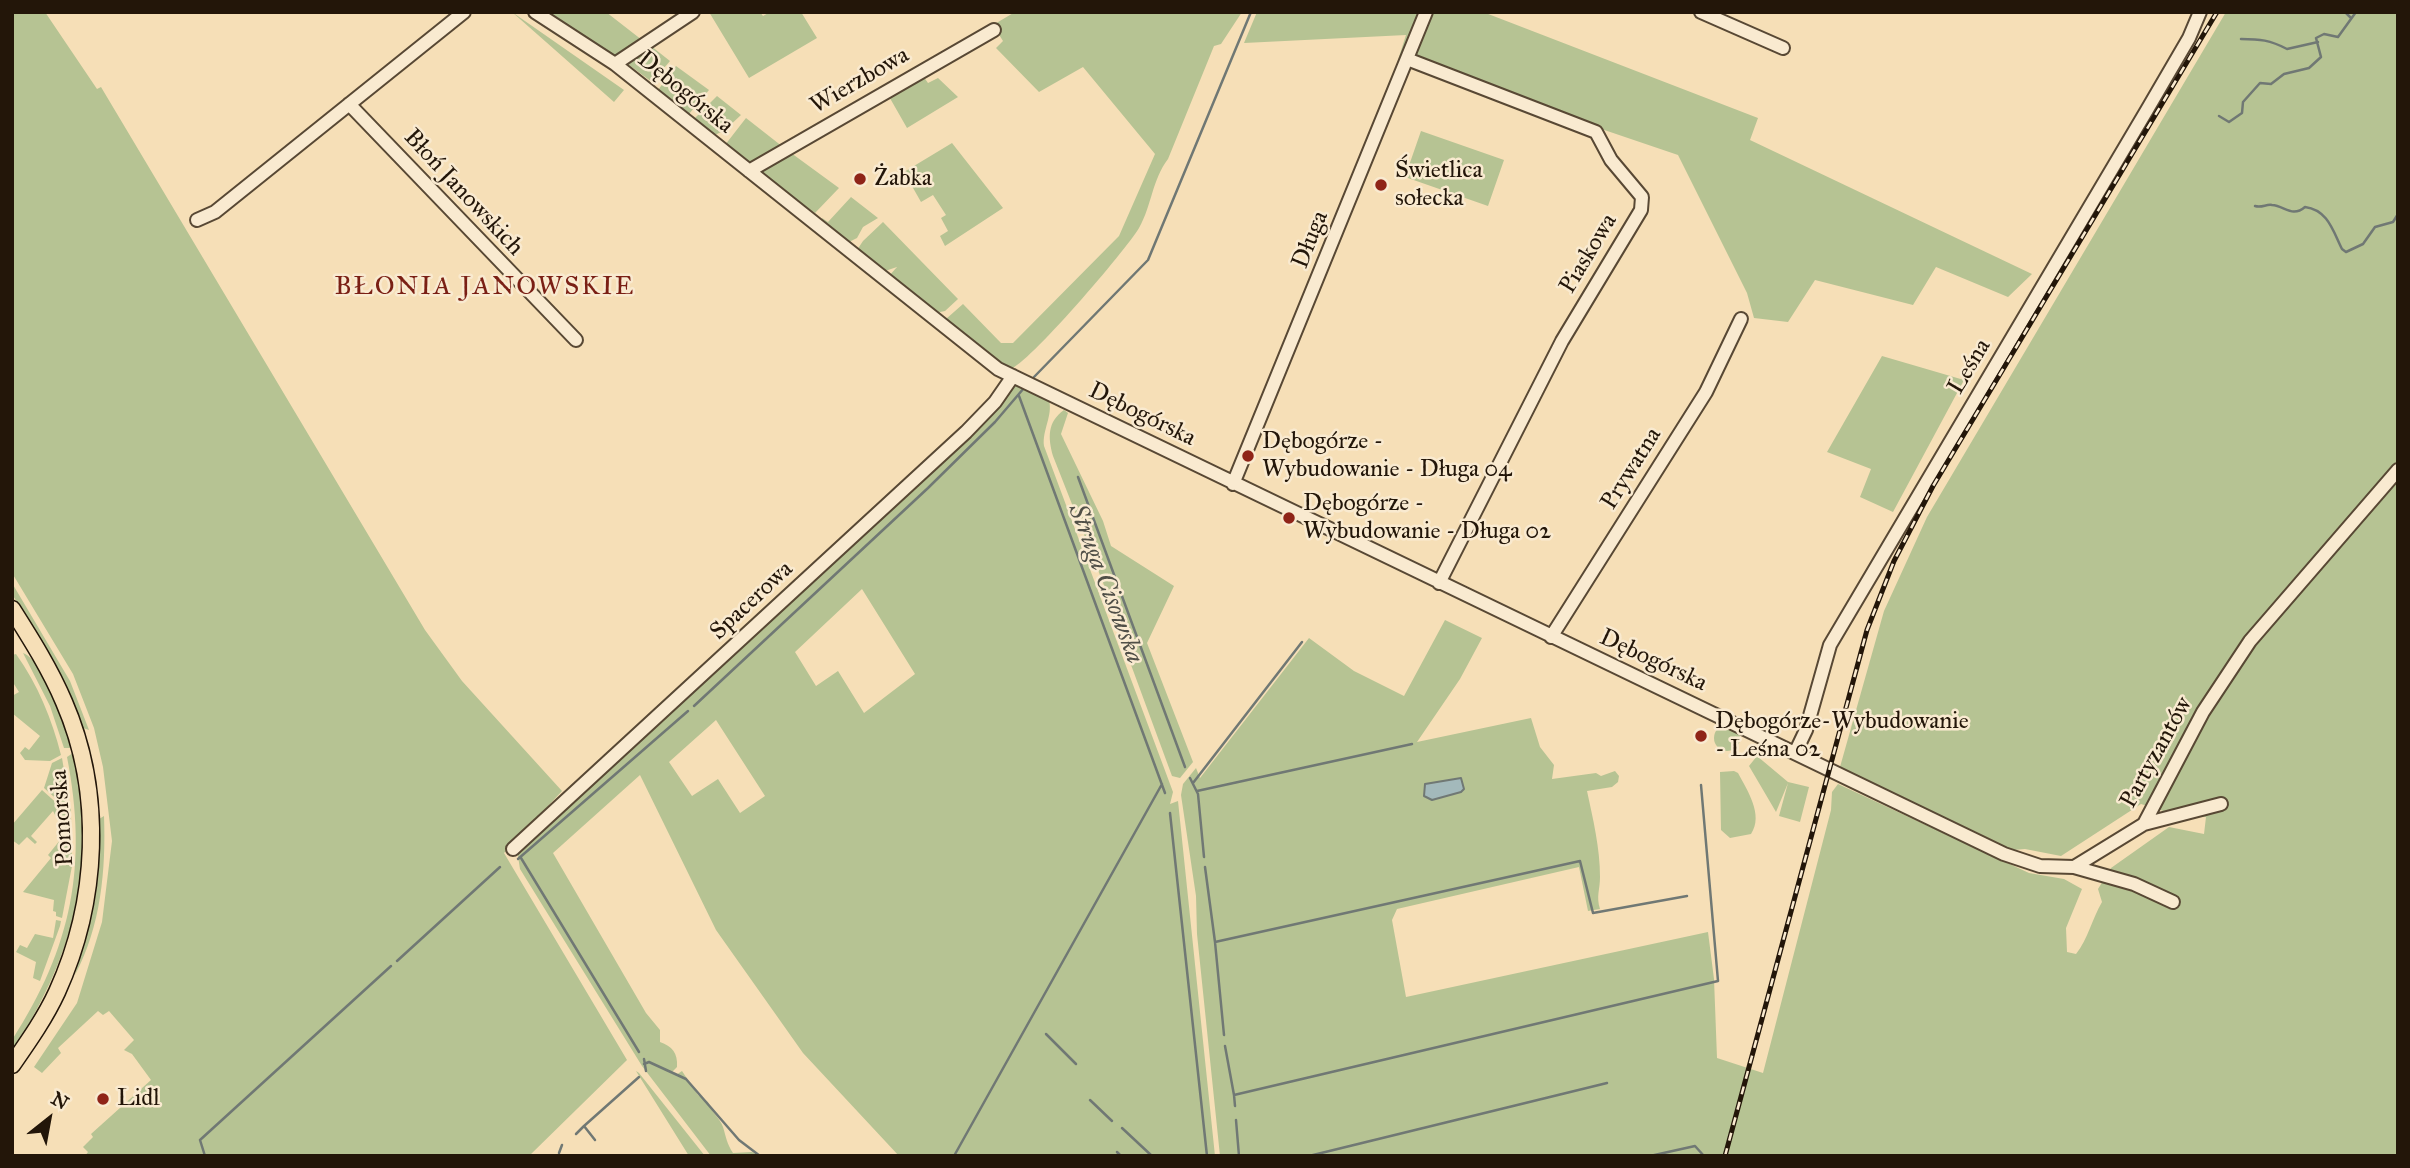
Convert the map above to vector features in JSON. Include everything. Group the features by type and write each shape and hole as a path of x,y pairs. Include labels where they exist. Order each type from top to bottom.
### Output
{"main road":[{"name":"Pomorska","path":"12,609 48,669 77,737 90,809 92,855 88,896 67,967 43,1017 12,1065"}],"street":[{"path":"197,220 215,212 464,12"},
{"name":"Dębogórska","path":"535,12 615,64 980,357 1013,376 1438,583 1796,751"},
{"path":"615,64 693,12"},
{"name":"Długa","path":"1233,484 1426,12"},
{"path":"1701,12 1783,48"},
{"name":"Leśna","path":"1796,751 1805,730 1830,645 2147,110 2189,38 2200,12"},
{"name":"Wierzbowa","path":"749,171 994,30"},
{"name":"Piaskowa","path":"1407,59 1596,132 1611,160 1642,197 1641,210 1562,341 1438,583"},
{"name":"Błoń Janowskich","path":"349,104 576,340"},
{"name":"Prywatna","path":"1551,637 1706,392 1741,319"},
{"name":"Spacerowa","path":"513,849 966,432 995,402 1013,376"},
{"name":"Partyzantów","path":"2074,867 2144,824 2203,712 2250,641 2398,470"},
{"path":"1796,751 2017,859 2051,868 2074,867 2134,884 2173,902"},
{"path":"2144,824 2221,804"}],"green space":[{"path":"12,12 45,12 97,89 101,87 425,630 462,681 562,791 504,853 627,1060 529,1156 85,1156 88,1152 83,1147 93,1137 91,1134 151,1080 132,1054 124,1050 134,1040 109,1011 103,1015 98,1011 58,1048 61,1053 42,1073 34,1067 77,1003 102,922 112,841 103,767 94,728 73,674 12,573"},
{"path":"512,12 624,90 614,102"},
{"path":"544,12 606,12 642,40 618,55 611,56"},
{"path":"709,12 760,12 763,16 770,12 801,12 817,38 749,78"},
{"path":"1015,12 1242,12 1221,44 1214,46 1139,228 1055,329 1036,349 1010,369 945,322 946,319 963,304 1001,343 1013,343 1119,236 1155,154 1083,67 1039,92 996,48 1003,41 993,25"},
{"path":"1257,12 1483,12 1758,118 1750,140 2032,274 2008,297 1936,267 1913,305 1815,280 1788,322 1754,318 1747,293 1678,155 1398,60 1406,35 1244,43"},
{"path":"2226,12 2398,12 2398,1156 1220,1156 1197,934 1196,896 1181,795 1183,784 1196,768 1200,778 1309,638 1354,671 1404,696 1445,620 1482,638 1460,679 1417,742 1531,718 1540,747 1554,765 1552,779 1596,773 1601,776 1615,771 1619,776 1618,782 1612,787 1587,791 1599,855 1600,909 1588,911 1579,867 1397,909 1392,920 1406,997 1708,932 1714,979 1717,1058 1763,1073 1831,810 1832,792 1838,784 2029,873 2064,879 2082,889 2066,928 2067,952 2076,954 2102,902 2098,889 2111,868 2169,827 2204,834 2206,817 2170,813 2141,804 2061,856 2025,849 2013,850 1840,767 1884,611 1927,517"},
{"path":"651,46 670,61 652,82 629,65 630,60"},
{"path":"676,66 709,90 689,114 658,90"},
{"path":"921,73 928,83 938,78 958,97 907,128 887,93"},
{"path":"717,96 741,115 725,130 713,136 696,124 695,118"},
{"path":"746,118 783,147 749,164 725,145"},
{"path":"1421,131 1504,160 1488,206 1405,177"},
{"path":"952,143 1003,208 945,246 940,236 948,231 941,218 946,215 933,195 921,202 904,172"},
{"path":"787,150 839,188 815,213 761,176 758,169"},
{"path":"851,197 878,218 863,227 857,238 849,242 823,225 822,218 828,222"},
{"path":"883,222 958,299 945,311 935,313 889,276 897,267 882,272 857,250"},
{"path":"1882,356 1964,380 1893,512 1860,497 1871,469 1827,452"},
{"path":"1012,382 1049,400 1050,412 1044,446 1173,792 1170,804 1178,801 1215,1156 899,1156 803,1053 716,930 640,775 553,853 646,1013 660,1030 660,1042 671,1048 675,1054 677,1067 671,1073 676,1075 682,1071 698,1095 708,1102 722,1124 733,1153 752,1152 759,1156 711,1156 642,1066 520,869 517,850","holes":["862,589 915,674 864,713 838,671 816,686 795,652","716,720 765,796 740,813 718,779 692,796 669,762"]},
{"path":"1064,410 1068,413 1061,434 1103,521 1111,546 1174,586 1147,643 1193,762 1180,778 1172,776 1113,616 1111,603 1053,456 1050,431 1054,420"},
{"path":"12,583 70,681 89,730 83,728 52,660 12,594"},
{"path":"23,653 39,668 47,681 71,748 64,748 50,706"},
{"path":"16,654 38,690 53,728 61,755 50,761 25,760 20,753 25,747 29,750 40,736 12,713 12,696 19,692 12,681 12,655"},
{"path":"1727,725 1736,729 1740,738 1736,747 1727,751 1718,747 1714,738 1718,729"},
{"path":"73,753 80,796 82,835 81,872 75,908 53,977 14,1050 12,1040 49,972 70,904 76,834 67,757"},
{"path":"1757,756 1788,782 1809,787 1800,822 1779,816 1788,783 1776,812 1749,766"},
{"path":"62,758 71,812 44,788 52,763"},
{"path":"1720,772 1738,773 1749,795 1756,819 1751,834 1730,838 1721,830"},
{"path":"42,790 71,816 72,866 62,918 56,916 53,911 54,900 23,892 51,858 48,855 65,834 53,811 31,836 37,842 35,844 27,837 19,845 12,840 12,825"},
{"path":"104,816 100,897 91,937 75,975 97,884 99,819"},
{"path":"56,920 61,921 60,926 40,981 33,978 36,962 16,952 20,945 27,948 35,934 53,938"},
{"path":"636,1071 639,1073 705,1156 689,1156"}],"shaded area":[{"path":"1461,778 1464,789 1461,792 1432,800 1424,796 1425,784"}],"waterway":[{"name":"Struga Cisowska","path":"1034,377 1148,260 1251,12"},
{"path":"2345,12 2351,18"},
{"path":"2219,116 2229,122 2242,113 2243,102 2260,83 2271,84 2284,74 2309,68 2321,57 2316,38 2324,34 2338,37 2356,12"},
{"path":"2241,39 2265,41 2287,49 2318,42"},
{"path":"2255,206 2272,205 2292,211 2305,207 2319,212 2329,222 2346,252 2363,244 2375,227 2393,222 2398,214"},
{"path":"694,706 928,488 995,422 1024,388"},
{"name":"Struga Cisowska","path":"1019,396 1165,793"},
{"path":"1078,477 1185,767"},
{"path":"1193,783 1302,642"},
{"path":"518,859 688,711"},
{"path":"1197,791 1412,744"},
{"path":"1190,778 1198,794 1204,857"},
{"path":"954,1156 1162,784"},
{"path":"1235,1106 1234,1095 1718,981 1701,785"},
{"name":"Struga Cisowska","path":"1170,813 1207,1156"},
{"path":"521,858 639,1052"},
{"path":"1205,867 1215,942 1580,861 1593,913 1687,896"},
{"path":"397,961 500,867"},
{"path":"1215,942 1224,1035"},
{"path":"205,1156 200,1140 391,966"},
{"path":"1046,1034 1076,1064"},
{"path":"1225,1046 1234,1095"},
{"path":"644,1059 646,1071"},
{"path":"644,1064 649,1062 686,1079 739,1140 760,1156"},
{"path":"595,1140 584,1126 639,1077"},
{"path":"1309,1156 1607,1083"},
{"path":"1090,1100 1112,1121"},
{"path":"1236,1120 1239,1156"},
{"path":"576,1134 584,1126"},
{"path":"1122,1128 1152,1156"},
{"path":"559,1153 562,1145"},
{"path":"1650,1156 1695,1146 1704,1156"},
{"path":"1117,1152 1121,1156"}],"railway":[{"path":"1725,1156 1867,630 1894,561 1933,486 2217,12"}],"place":[{"name":"Żabka","path":"860,179"},
{"name":"Świetlica sołecka","path":"1381,185"},
{"name":"Dębogórze - Wybudowanie - Długa 04","path":"1248,456"},
{"name":"Dębogórze - Wybudowanie - Długa 02","path":"1289,518"},
{"name":"Dębogórze-Wybudowanie - Leśna 02","path":"1701,736"},
{"name":"Lidl","path":"103,1099"}],"district":[{"name":"BŁONIA JANOWSKIE","path":"485,288"}]}
